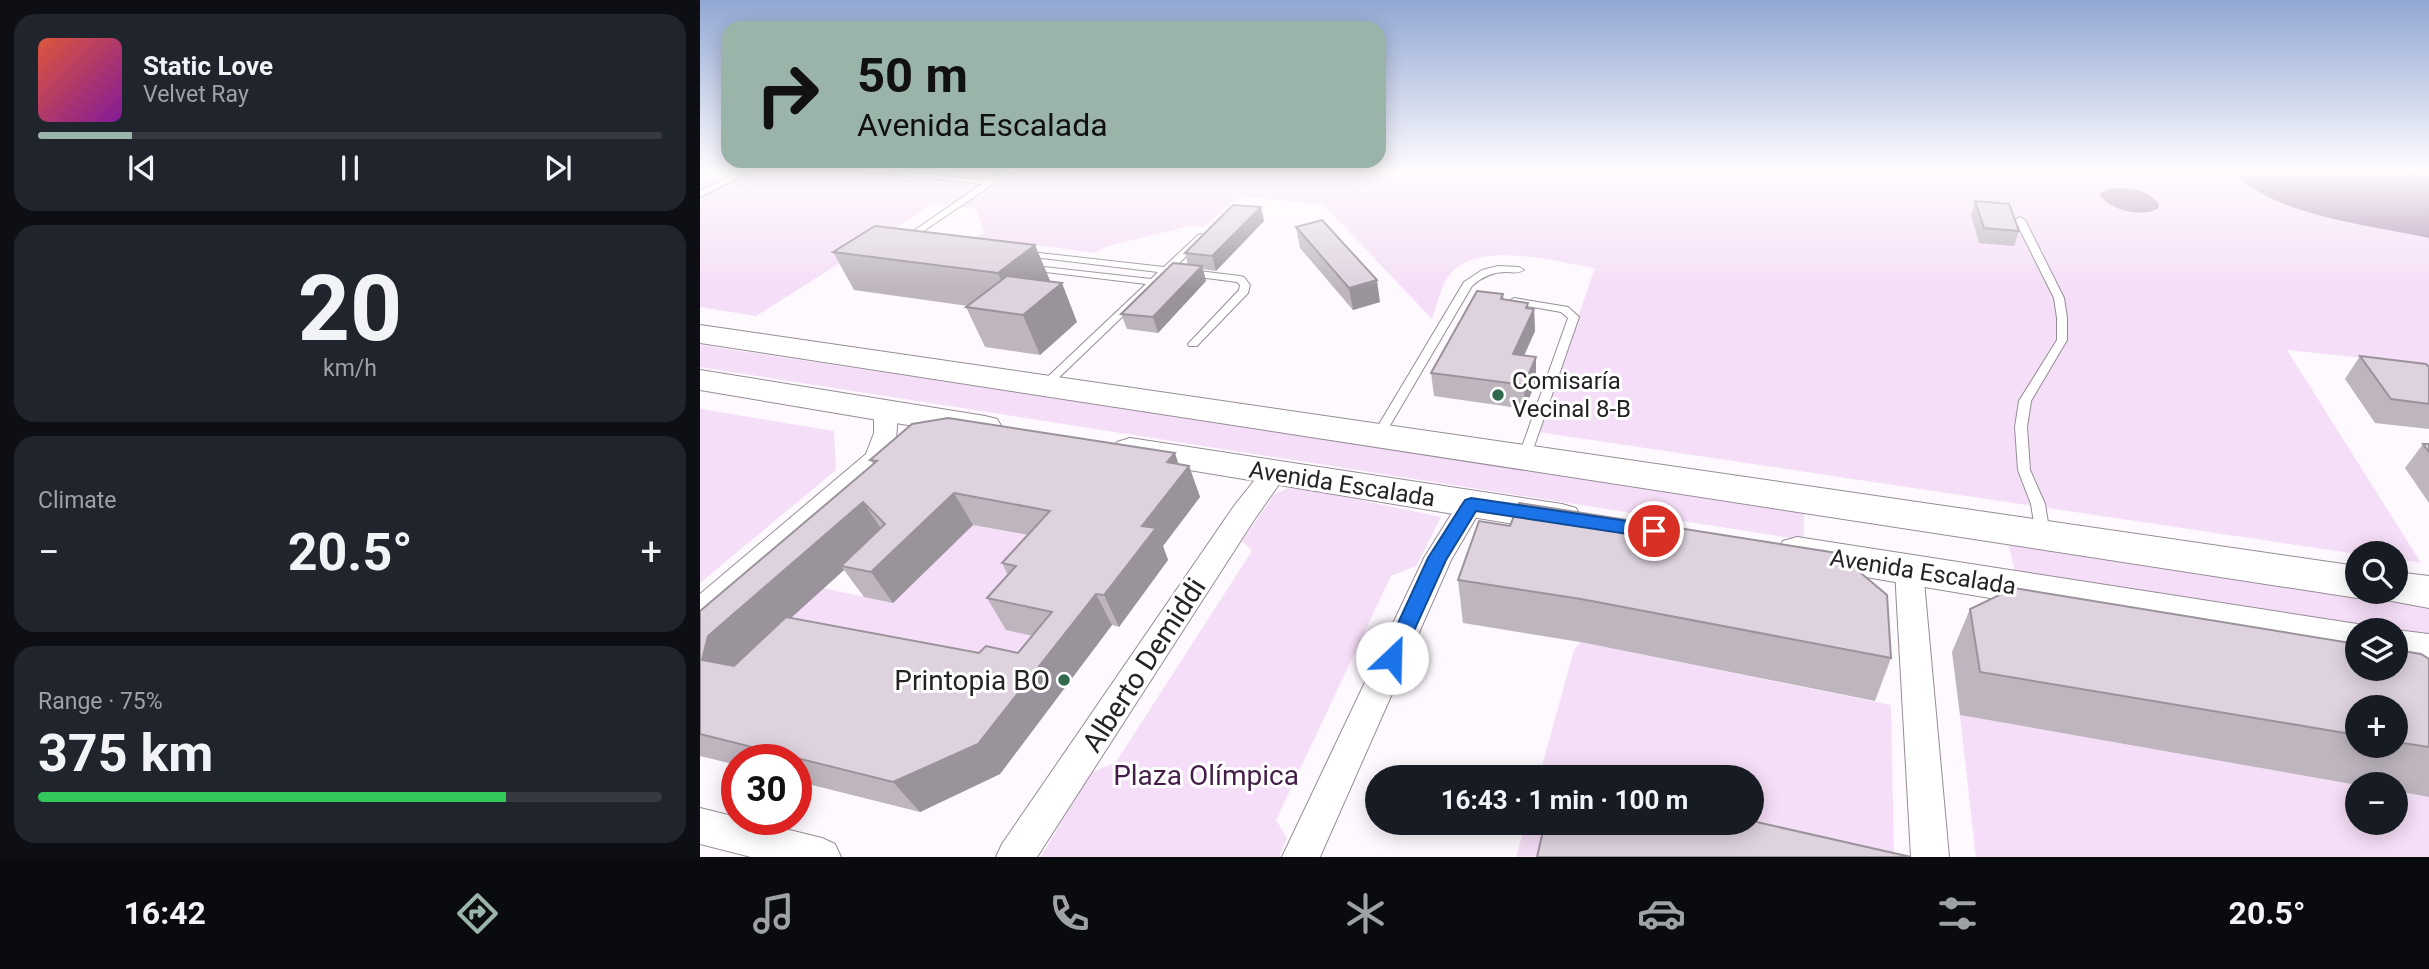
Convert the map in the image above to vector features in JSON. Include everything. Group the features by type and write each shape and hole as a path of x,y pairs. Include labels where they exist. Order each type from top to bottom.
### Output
{"main road":[{"path":"700,334 2345,580"},
{"path":"700,380 1023,433"},
{"name":"Avenida Escalada","path":"1102,446 1593,522"},
{"path":"1836,558 1824,545 1820,534 1832,520 1868,509"},
{"path":"1957,578 1978,569 1991,557 1992,549 1985,539 1967,524"},
{"name":"Avenida Escalada","path":"1768,548 2345,640"},
{"path":"2408,589 2429,593"},
{"path":"2408,650 2429,653"}],"street":[{"path":"877,458 886,433 886,411"},
{"path":"700,611 877,458 923,438 966,424"},
{"name":"Alberto Demiddi","path":"1015,857 1244,513 1274,473"},
{"path":"1301,857 1438,558 1471,504"},
{"path":"1909,570 1930,857"},
{"path":"700,826 822,857"}],"lane":[{"path":"905,240 950,210"},
{"path":"2020,220 2059,298 2062,318 2062,340 2025,401 2021,427 2024,470 2038,504 2043,535"},
{"path":"1044,386 1208,230"},
{"path":"905,240 919,242"},
{"path":"905,240 909,252"},
{"path":"1015,252 1240,279 1245,285 1244,291 1194,344"},
{"path":"1017,265 1153,282"},
{"path":"1378,436 1468,284 1477,275 1493,269 1519,270"},
{"path":"1502,300 1564,309 1574,317 1524,457"}],"green space":[{"path":"700,210 924,210 756,316 700,307"},
{"path":"976,210 1223,210 1204,227 1190,226 1104,247 1095,253 977,237 984,232"},
{"path":"1329,210 2429,210 2429,365 2287,350 2407,541 2345,541 2345,552 1538,432 1595,268 1540,258 1499,255 1480,257 1464,263 1451,273 1442,289 1432,319"},
{"path":"700,345 1804,510 1804,540 700,367"},
{"path":"700,409 834,431 836,470 700,583"},
{"name":"Plaza Olímpica","path":"1292,486 1441,517 1416,566 1391,576 1276,820 1287,838 1279,857 1041,857 1089,774 1116,762 1252,551 1242,541 1274,495"},
{"path":"973,525 1066,543 1044,638 1037,685 737,667 823,588 893,603"},
{"path":"2008,541 2345,592 2345,604 2408,604 2408,602 2429,605 2429,636 2408,633 2408,618 2345,618 2345,623 2015,572"},
{"path":"2408,542 2421,563 2408,561"},
{"path":"1580,642 1891,705 1894,857 1764,825 1764,765 1542,765 1574,650"},
{"path":"1960,715 2345,783 2345,835 2408,835 2408,793 2429,797 2429,857 1976,857"},
{"path":"1522,835 1553,835 1548,857 1516,857"}],"shaded area":[{"path":"2124,210 2155,210 2143,212"},
{"path":"2302,210 2429,210 2429,238 2328,218"}],"building":[{"path":"1228,210 1258,210 1212,256 1185,253"},
{"path":"1978,210 2011,210 2019,231 1984,228"},
{"path":"1322,220 1377,280 1349,288 1296,227"},
{"path":"875,226 1035,245 998,273 833,252"},
{"path":"1173,263 1202,266 1153,317 1121,314"},
{"path":"1007,276 1062,283 1023,315 966,307"},
{"path":"1477,291 1503,294 1501,299 1528,303 1526,308 1534,309 1513,354 1536,357 1524,385 1431,373"},
{"path":"2360,356 2426,364 2429,367 2429,404 2391,399"},
{"path":"948,418 1175,453 1167,462 1189,466 1142,526 1156,528 1104,595 1096,594 978,744 893,782 812,762 812,744 740,744 700,734 700,611 877,461 870,460 912,424","holes":["954,493 1050,511 1002,563 1016,566 987,598 1052,612 1018,653 986,646 979,653 786,617 734,666 702,660 708,636 863,502 885,524 841,566 871,572"]},
{"path":"1519,503 1837,553 1887,595 1891,658 1581,599 1458,580 1479,521 1510,526"},
{"path":"2014,588 2345,642 2345,681 2408,681 2408,652 2421,654 2429,659 2429,747 2408,744 2408,695 2345,695 2345,733 1980,672 1970,609"},
{"path":"1764,824 1911,857 1537,857 1542,835 1764,835"}],"place":[{"name":"Comisaría Vecinal 8-B","path":"1498,395"},
{"name":"Printopia BO","path":"1064,680"}],"route":[{"path":"1392,658 1438,558 1471,504 1654,531"}]}
